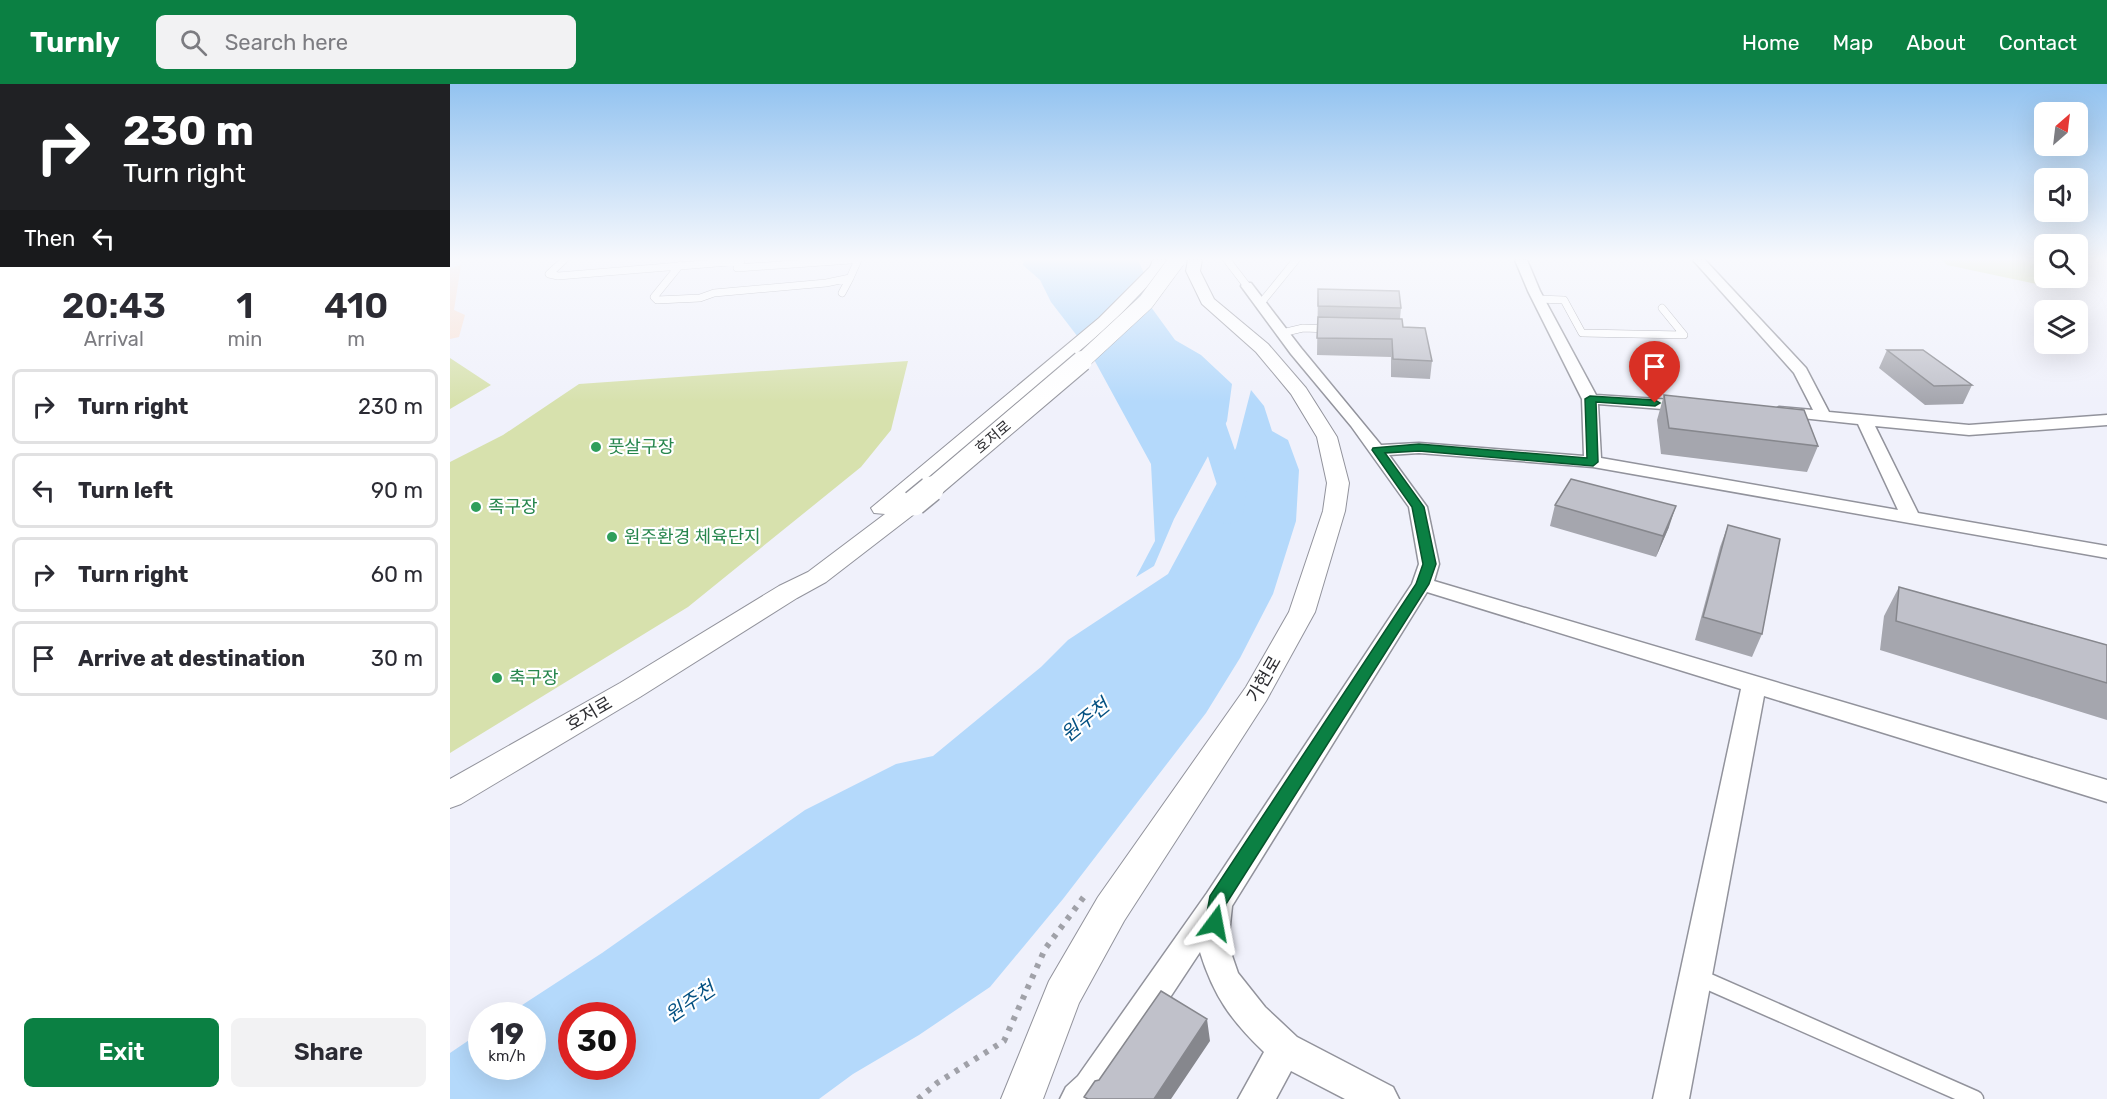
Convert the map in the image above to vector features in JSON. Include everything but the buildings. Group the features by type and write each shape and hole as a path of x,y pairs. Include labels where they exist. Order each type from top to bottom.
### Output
{"street":[{"name":"호저로","path":"450,795 630,690 788,592 817,577 1118,307"},
{"name":"호저로","path":"903,502 1048,391 1141,307"},
{"name":"가현로","path":"1022,1099 1063,994 1111,909 1257,694 1302,612 1334,511 1338,483 1326,437 1299,392 1262,348 1215,307"},
{"path":"1078,1099 1090,1088 1217,903 1422,584 1430,564 1418,507 1377,450 1282,333 1265,307"},
{"path":"1542,307 1590,399 1593,462"},
{"path":"1743,307 1801,371 1824,417"},
{"path":"1590,399 1705,407"},
{"path":"1762,411 1969,430 2107,420"},
{"path":"1864,420 1911,518"},
{"path":"1377,450 1419,448 1593,462 2107,552"},
{"path":"1422,584 2107,791"},
{"path":"1671,1099 1754,684"},
{"path":"1217,903 1213,944 1225,981 1253,1019 1285,1049 1381,1099"},
{"path":"1256,1099 1285,1049"}],"lane":[{"path":"1568,307 1582,333 1684,335 1662,308"},
{"path":"1282,333 1303,328 1335,329"},
{"path":"1695,976 1975,1099"}],"path":[{"path":"918,1099 937,1083 1004,1041 1045,949 1088,892"}],"shaded area":[{"path":"450,307 454,307 454,310 465,315 459,337 450,339"}],"green space":[{"path":"450,358 491,385 450,409"},
{"name":"원주환경 체육단지","path":"908,361 891,430 861,467 688,607 450,753 450,462 503,435 579,384"}],"water":[{"path":"1055,307 1151,307 1175,340 1201,355 1232,384 1227,421 1174,519 1154,566 1136,577 1155,541 1151,464 1091,354"},
{"path":"1251,390 1264,406 1272,431 1288,440 1299,470 1296,521 1273,594 1240,658 1206,713 1063,899 990,987 919,1035 853,1074 819,1099 450,1099 450,1053 468,1041 468,1080 546,1080 546,1002 527,1002 602,953 805,810 896,764 933,756 1041,667 1068,640 1168,574 1236,448"}],"waterway":[{"name":"원주천","path":"1195,399 1208,413 1232,485 1227,514"}],"place":[{"name":"풋살구장","path":"596,447"},
{"name":"족구장","path":"476,507"},
{"name":"원주환경 체육단지","path":"612,537"},
{"name":"축구장","path":"497,678"}],"route":[{"path":"1215,923 1217,903 1422,584 1430,564 1418,507 1377,450 1419,448 1593,462 1590,399 1655,403"}]}
